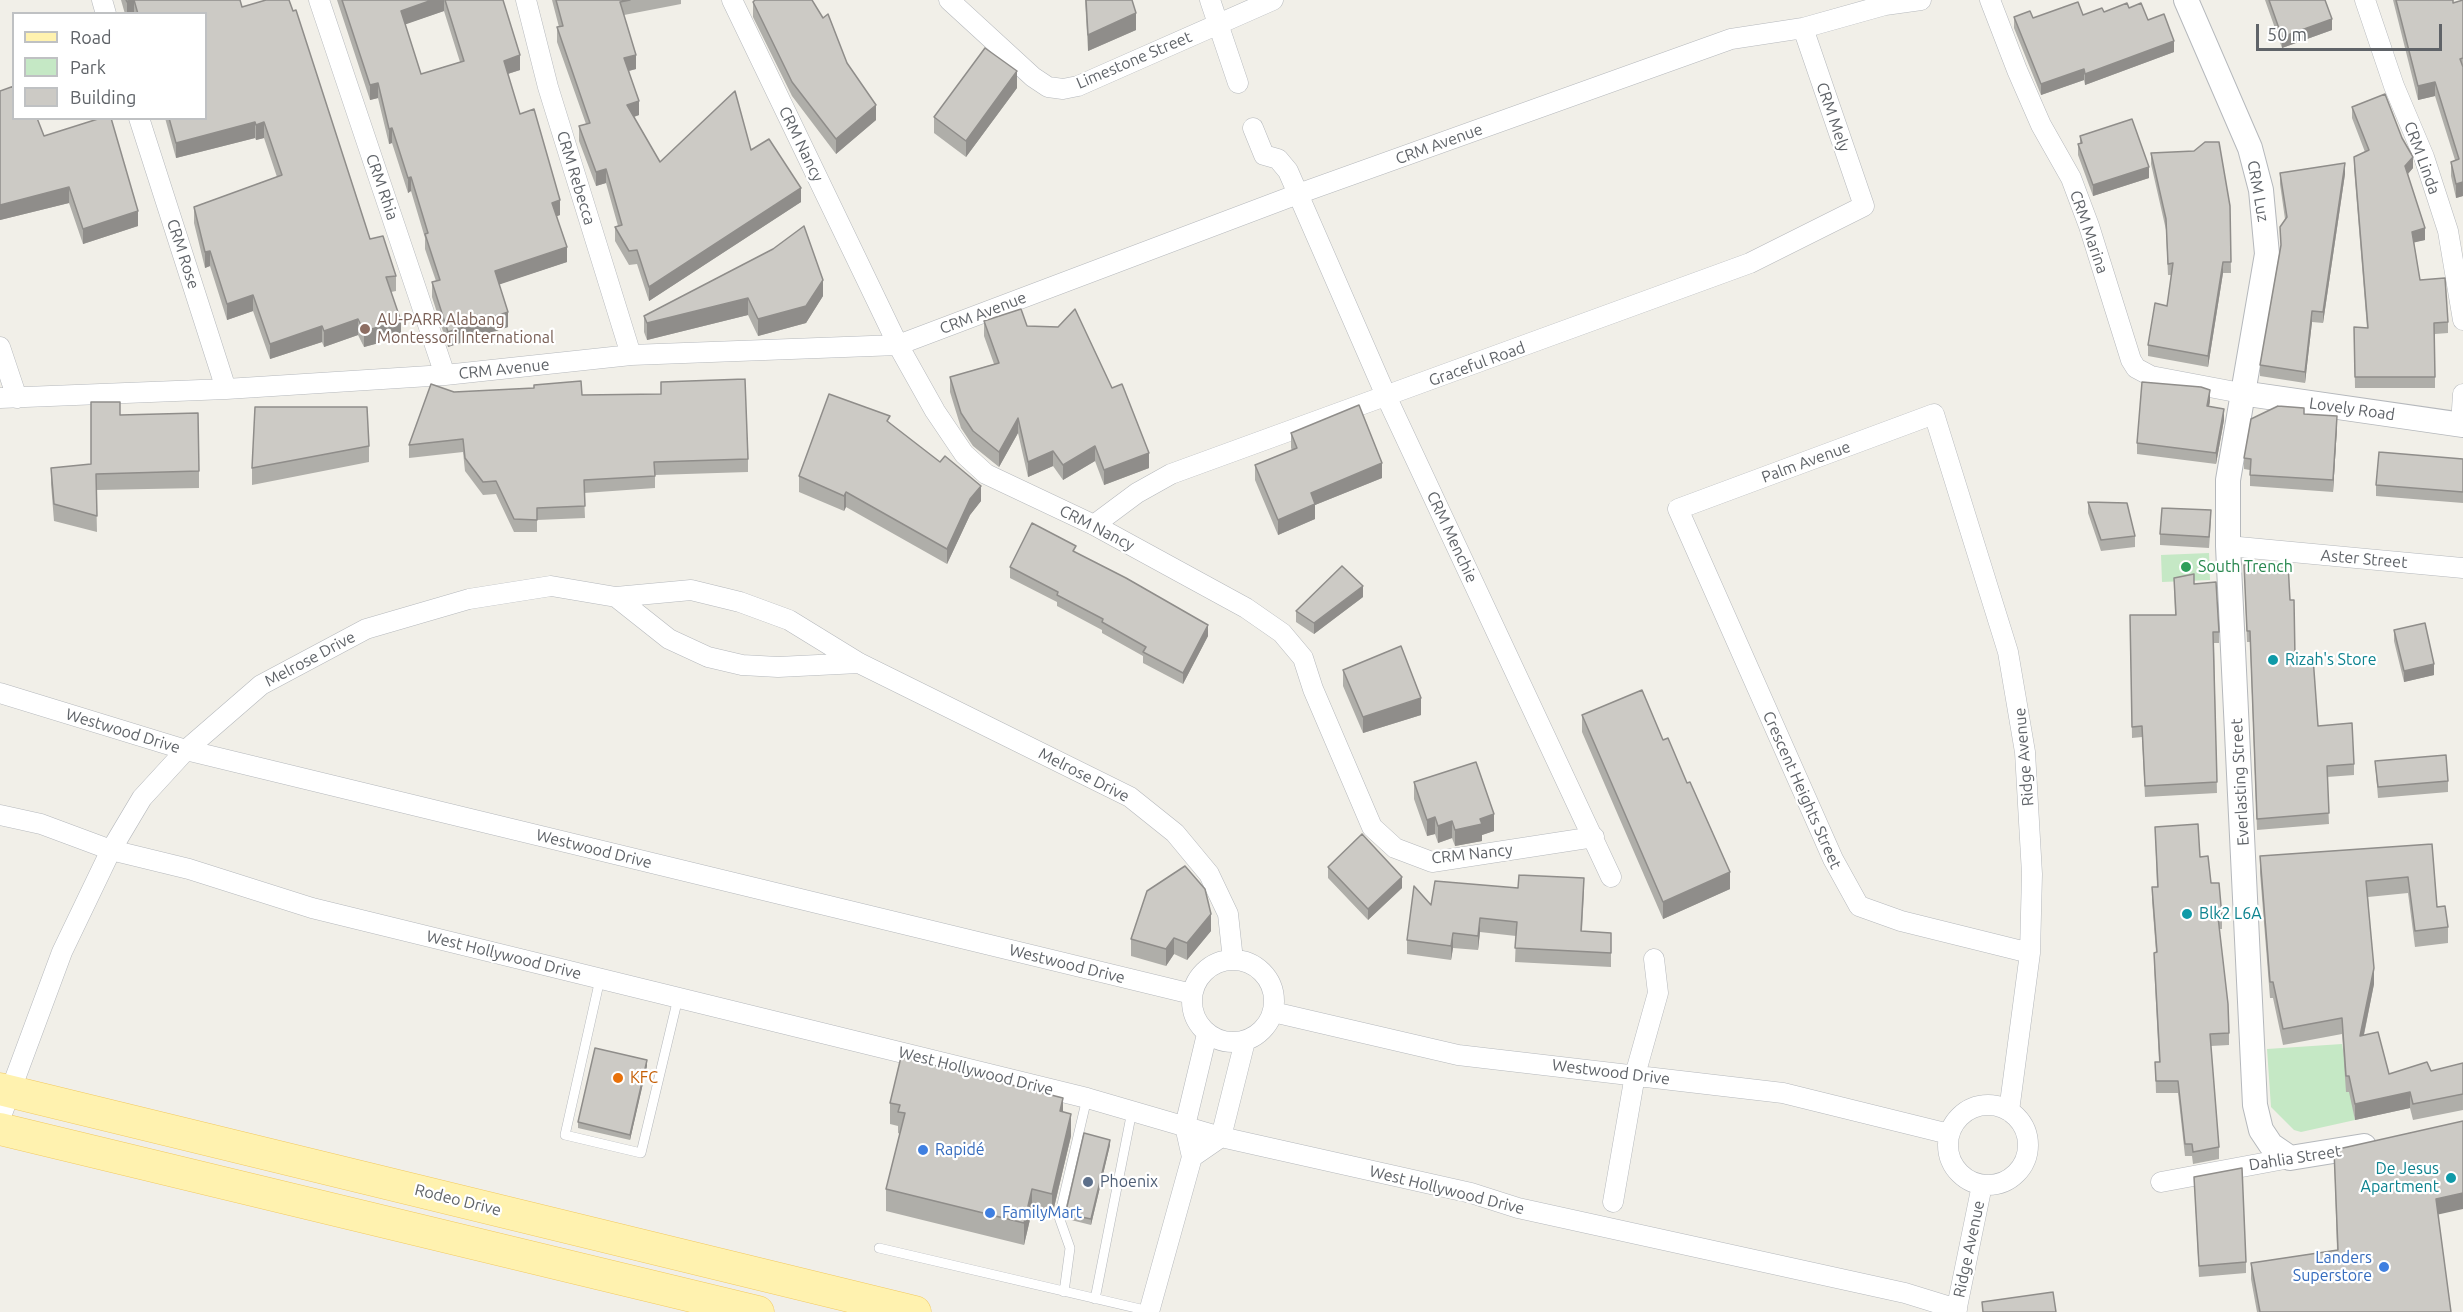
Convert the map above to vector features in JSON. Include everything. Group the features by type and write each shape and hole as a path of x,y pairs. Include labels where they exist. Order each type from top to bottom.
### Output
{"main road":[{"name":"Rodeo Drive","path":"3,1099 915,1312"},
{"path":"0,1129 758,1312"}],"street":[{"name":"CRM Rhia","path":"319,0 445,375"},
{"name":"CRM Rebecca","path":"526,0 548,87 632,355"},
{"name":"CRM Nancy","path":"732,0 898,345 934,411 963,454 986,474 1094,525 1246,608 1282,633 1303,658 1313,689 1372,826 1395,848 1431,862 1594,837"},
{"name":"Limestone Street","path":"950,0 1033,77 1048,87 1063,89 1078,86 1273,0"},
{"path":"1210,0 1238,83"},
{"name":"CRM Avenue","path":"8,398 226,389 445,375 632,355 898,345 1298,194 1731,39 1803,28 1885,5 1921,0"},
{"name":"CRM Marina","path":"1990,0 2037,116 2071,178 2089,226 2131,360 2136,368 2151,376 2241,393"},
{"name":"CRM Luz","path":"2186,0 2250,148 2261,190 2267,254 2241,393"},
{"name":"CRM Linda","path":"2365,0 2394,86 2424,157 2448,231 2463,320"},
{"name":"CRM Mely","path":"1803,28 1864,206"},
{"name":"CRM Rose","path":"140,120 226,389"},
{"name":"CRM Menchie","path":"1253,128 1264,155 1285,164 1387,398 1611,877"},
{"name":"Graceful Road","path":"1094,525 1137,493 1171,474 1387,398 1750,263 1864,206"},
{"path":"0,347 8,398"},
{"name":"Lovely Road","path":"2241,393 2462,425"},
{"name":"Everlasting Street","path":"2241,393 2228,480 2228,546 2255,1105 2261,1130 2271,1145 2290,1158"},
{"path":"2462,425 2463,394"},
{"name":"Palm Avenue","path":"1678,509 1934,414"},
{"name":"Ridge Avenue","path":"1934,414 2008,652 2019,702 2025,752 2031,854 2030,953 2009,1111"},
{"name":"Crescent Heights Street","path":"1678,509 1833,859 1859,906 1901,921 2030,953"},
{"name":"Aster Street","path":"2228,546 2463,568"},
{"name":"Melrose Drive","path":"3,1099 62,952 111,850 142,798 186,750 261,685 366,629 469,599 551,586 616,597 690,590 740,602 789,620 859,663 1130,797 1175,833 1209,874 1228,914 1233,960"},
{"name":"Melrose Drive","path":"616,597 669,639 708,657 742,665 778,667 859,663"},
{"name":"Westwood Drive","path":"0,693 186,750 1192,994"},
{"name":"West Hollywood Drive","path":"0,815 40,824 111,850 189,869 312,909 1087,1098 1221,1137 1471,1193 1518,1208 1905,1293 1956,1310"},
{"path":"1613,1203 1635,1075 1658,993 1654,959"},
{"path":"1233,960 1245,962 1265,976 1274,1000 1273,1012 1267,1024 1245,1041 1232,1043 1207,1034 1198,1023 1192,1009 1192,994 1197,981 1206,969 1219,962 1233,960"},
{"name":"Westwood Drive","path":"1273,1012 1458,1055 1783,1093 1949,1134"},
{"path":"1149,1312 1192,1157 1185,1126 1207,1034"},
{"path":"1192,1157 1221,1137 1245,1041"},
{"path":"1998,1106 2009,1111 2025,1129 2028,1153 2016,1175 2006,1182 1982,1185 1966,1180 1954,1167 1948,1151 1949,1134 1963,1113 1973,1107 1998,1106"},
{"name":"Dahlia Street","path":"2161,1182 2290,1158 2342,1151 2384,1141"},
{"name":"Ridge Avenue","path":"1956,1310 1982,1185"}],"lane":[{"path":"600,979 564,1135 641,1153 678,998"},
{"path":"1064,1292 1070,1248 1059,1217 1087,1098"},
{"path":"1095,1299 1132,1111"},
{"path":"879,1248 1149,1312"}],"green space":[{"name":"South Trench","path":"2209,553 2210,580 2162,582 2161,555"},
{"path":"2342,1044 2355,1120 2301,1132 2294,1130 2271,1107 2267,1049"}],"building":[{"path":"134,0 240,0 242,7 266,0 289,0 293,11 296,10 370,239 383,236 396,276 386,277 401,321 364,331 358,319 324,331 322,326 270,344 253,295 227,304 210,251 205,252 194,207 282,175 264,122 256,125 255,122 176,143 170,120 207,120 207,12 137,12"},
{"path":"342,0 432,0 401,11 421,74 464,61 445,0 503,0 520,55 504,61 520,114 534,109 560,200 552,203 567,247 495,271 508,312 448,332 432,282 440,280 425,234 428,233 411,177 408,178 392,128 389,129 378,83 370,85"},
{"path":"556,0 630,0 620,2 636,55 624,58 639,101 627,105 660,162 735,91 751,150 769,139 801,188 649,287 637,250 629,251 615,227 622,225 606,169 596,172 579,126 590,123 557,27 563,26"},
{"path":"755,0 812,0 823,18 828,14 847,63 876,105 836,139 792,82 753,2"},
{"path":"1086,0 1132,0 1136,13 1088,35"},
{"path":"2269,0 2325,0 2332,19 2282,37"},
{"path":"2396,0 2453,0 2453,3 2463,0 2463,58 2460,59 2463,67 2463,182 2456,184 2451,162 2459,159 2435,82 2418,86"},
{"path":"2078,2 2083,15 2102,8 2104,12 2127,3 2129,8 2141,3 2148,20 2164,14 2174,41 2085,74 2084,69 2041,84 2014,17 2030,11 2033,18"},
{"path":"985,48 1017,71 966,141 934,117"},
{"path":"12,87 12,120 38,120 44,136 95,120 112,120 138,211 83,229 69,187 0,205 0,91"},
{"path":"2385,94 2402,138 2413,157 2405,166 2425,228 2412,232 2420,280 2445,278 2448,322 2434,323 2435,377 2355,377 2354,327 2368,328 2354,157 2369,150 2352,107"},
{"path":"2132,119 2149,167 2093,185 2078,144 2082,143 2080,136"},
{"path":"2205,142 2219,142 2230,206 2231,262 2223,262 2208,356 2148,345 2155,303 2167,306 2173,263 2168,264 2166,219 2151,153 2194,151"},
{"path":"2345,163 2323,312 2312,311 2305,372 2260,365 2281,245 2280,227 2287,217 2280,173"},
{"path":"804,226 823,280 806,306 758,319 748,298 647,323 644,316 773,249"},
{"path":"1021,309 1027,326 1058,327 1075,309 1112,388 1122,384 1149,453 1104,470 1095,446 1063,465 1053,451 1028,462 1018,418 999,452 973,431 961,413 950,377 999,363 984,321"},
{"path":"745,379 748,459 654,462 655,476 584,480 585,506 537,508 537,520 514,519 496,481 483,482 465,458 463,439 409,445 431,384 454,392 534,388 534,385 581,381 582,395 661,394 661,382"},
{"path":"2142,382 2201,387 2210,390 2207,406 2224,409 2216,453 2137,443"},
{"path":"829,394 890,416 887,421 940,462 945,456 981,486 970,499 947,549 846,492 844,496 799,476"},
{"path":"91,402 120,402 120,415 198,413 199,471 96,474 97,516 54,504 51,468 91,464"},
{"path":"1359,405 1382,463 1311,493 1315,504 1278,520 1255,465 1297,448 1291,433"},
{"path":"2278,406 2304,408 2304,414 2337,416 2333,480 2250,475 2251,459 2244,458 2251,419"},
{"path":"255,407 367,407 369,446 252,468"},
{"path":"2379,452 2463,459 2463,492 2376,485"},
{"path":"2088,502 2127,503 2135,536 2101,540"},
{"path":"2162,508 2211,510 2209,537 2160,534"},
{"path":"1032,523 1076,546 1073,551 1208,625 1183,673 1143,652 1146,647 1102,622 1103,619 1010,567"},
{"path":"2288,563 2290,600 2294,600 2295,658 2313,657 2318,726 2352,723 2354,764 2327,766 2329,813 2257,819 2250,631 2247,631 2244,565"},
{"path":"1342,566 1363,586 1314,623 1296,611"},
{"path":"2194,574 2194,584 2216,582 2219,632 2213,632 2217,782 2145,786 2142,726 2132,727 2130,615 2176,615 2174,578"},
{"path":"2425,623 2434,664 2404,671 2394,630"},
{"path":"1401,646 1421,698 1363,717 1343,670"},
{"path":"1642,690 1663,740 1668,738 1687,783 1690,782 1730,872 1663,902 1582,715"},
{"path":"2446,755 2448,781 2378,787 2375,761"},
{"path":"1476,762 1494,814 1480,819 1482,824 1455,830 1452,821 1438,826 1435,817 1427,820 1414,782"},
{"path":"2198,824 2200,857 2208,856 2211,883 2219,883 2222,917 2218,917 2229,1033 2210,1034 2219,1147 2193,1152 2192,1144 2185,1144 2178,1081 2156,1081 2155,1062 2160,1062 2154,953 2157,952 2152,887 2158,887 2155,827"},
{"path":"1362,834 1402,877 1368,909 1328,867"},
{"path":"2432,844 2437,907 2445,906 2448,927 2415,931 2408,877 2366,881 2374,968 2360,1036 2378,1032 2389,1074 2427,1062 2431,1071 2463,1063 2463,1094 2413,1104 2410,1092 2355,1104 2349,1076 2346,1076 2342,1018 2283,1029 2273,982 2270,982 2260,856"},
{"path":"1185,866 1205,889 1211,914 1187,943 1174,938 1166,949 1131,939 1147,891"},
{"path":"1519,875 1584,878 1581,931 1611,933 1611,953 1515,948 1517,922 1480,918 1478,936 1453,933 1451,946 1407,940 1414,886 1431,905 1435,881 1518,888"},
{"path":"595,1048 647,1060 630,1135 578,1122"},
{"path":"901,1057 1063,1098 1060,1111 1071,1114 1052,1194 1032,1189 1024,1223 886,1189 905,1113 898,1112 900,1105 890,1103"},
{"path":"2463,1121 2463,1193 2436,1199 2451,1312 2260,1312 2251,1263 2338,1250 2334,1150"},
{"name":"Phoenix","path":"1084,1133 1110,1140 1091,1219 1067,1214 1066,1211"},
{"path":"2242,1168 2246,1262 2199,1266 2194,1177"},
{"path":"2053,1292 2056,1312 1983,1312 1982,1302"}],"place":[{"name":"AU-PARR Alabang Montessori International","path":"365,329"},
{"name":"South Trench","path":"2186,567"},
{"name":"Rizah's Store","path":"2273,660"},
{"name":"Blk2 L6A","path":"2187,914"},
{"name":"KFC","path":"618,1078"},
{"name":"Rapidé","path":"923,1150"},
{"name":"De Jesus Apartment","path":"2451,1178"},
{"name":"Phoenix","path":"1088,1182"},
{"name":"FamilyMart","path":"990,1213"},
{"name":"Landers Superstore","path":"2384,1267"}]}
